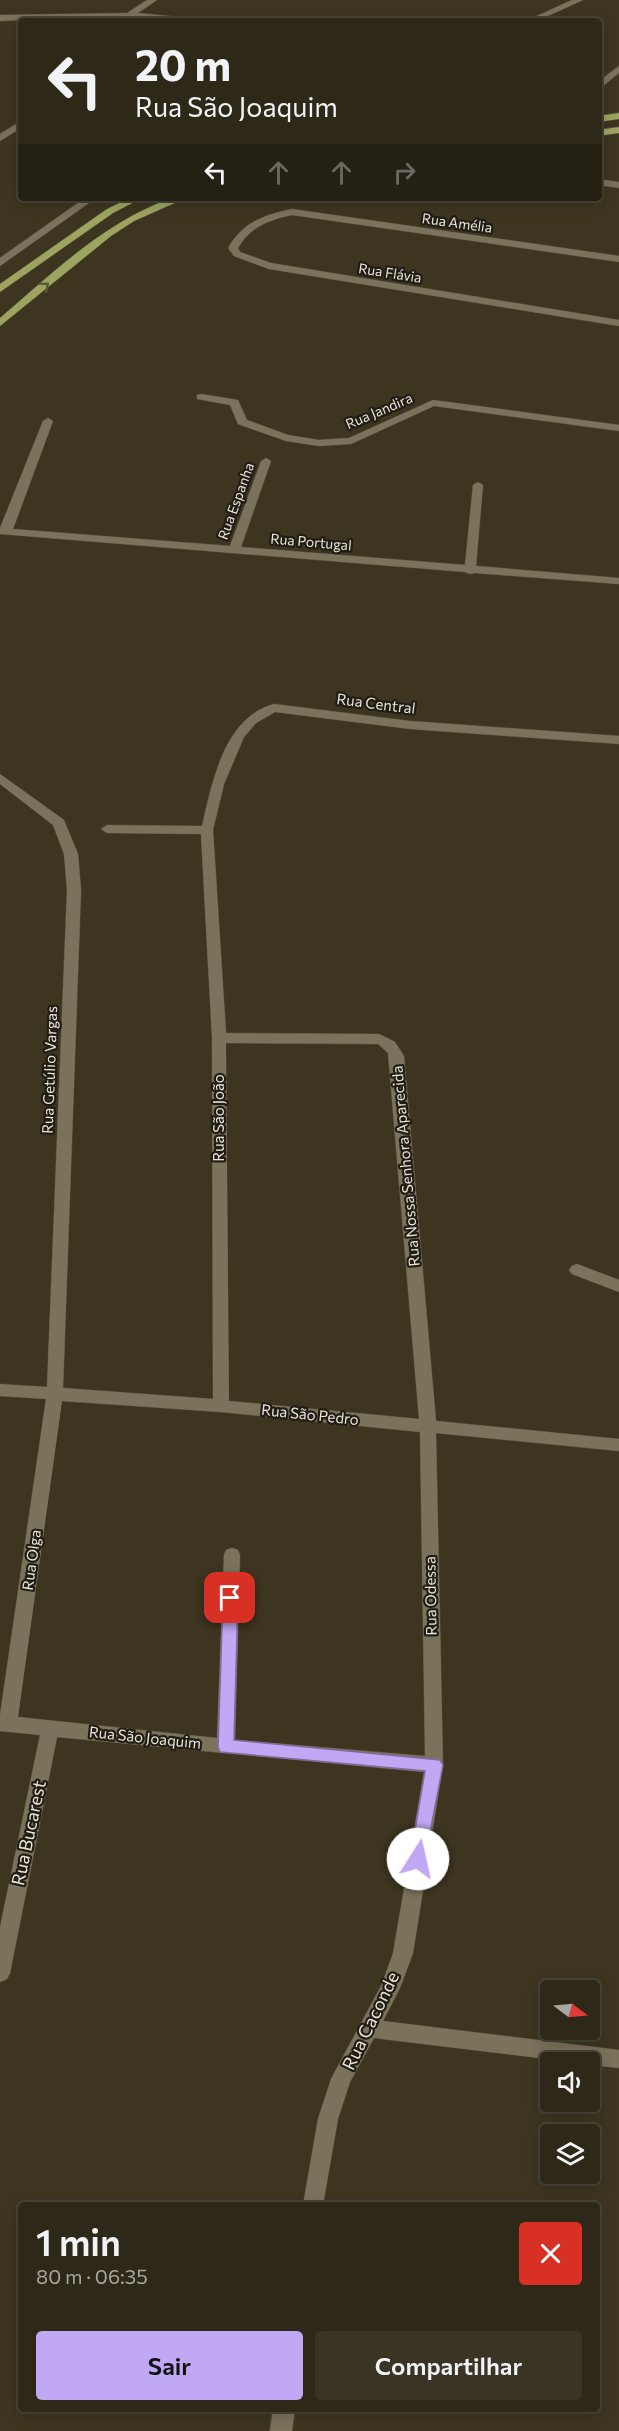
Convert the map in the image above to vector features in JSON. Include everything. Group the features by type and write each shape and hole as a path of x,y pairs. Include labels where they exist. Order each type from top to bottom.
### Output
{"main road":[{"path":"602,119 619,116"},
{"path":"602,132 619,130"},
{"path":"0,289 110,211 130,201"},
{"path":"0,323 92,246 132,218 174,201"}],"street":[{"path":"130,15 153,0"},
{"path":"537,18 579,0"},
{"path":"0,18 59,14 130,15 157,18"},
{"path":"602,84 619,69"},
{"path":"0,138 18,126"},
{"path":"602,183 619,185"},
{"path":"0,263 87,201"},
{"name":"Rua Amélia","path":"292,212 619,259"},
{"name":"Rua Flávia","path":"292,212 280,214 245,228 233,248 237,254 270,266 619,324"},
{"name":"Rua Jandira","path":"201,397 234,402 242,422 286,438 319,443 351,441 433,403 619,428"},
{"path":"3,531 48,421"},
{"name":"Rua Espanha","path":"234,550 266,461"},
{"path":"470,571 478,485"},
{"name":"Rua Portugal","path":"3,531 470,571 619,581"},
{"name":"Rua Central","path":"207,830 218,784 238,736 252,720 264,711 274,708 410,725 619,741"},
{"name":"Rua Getúlio Vargas","path":"0,778 59,823 71,854 74,890 55,1396"},
{"path":"107,829 207,830"},
{"name":"Rua São João","path":"207,830 219,1038 221,1406"},
{"name":"Rua Nossa Senhora Aparecida","path":"219,1038 379,1039 388,1042 394,1048 397,1056 428,1427"},
{"path":"577,1270 619,1286"},
{"name":"Rua São Pedro","path":"0,1390 55,1396 221,1406 619,1445"},
{"name":"Rua Olga","path":"4,1723 55,1396"},
{"name":"Rua Odessa","path":"428,1427 434,1765"},
{"path":"226,1747 232,1555"},
{"name":"Rua São Joaquim","path":"4,1723 226,1747 434,1765"},
{"name":"Rua Bucarest","path":"0,1973 50,1728"},
{"name":"Rua Caconde","path":"314,2202 328,2119 341,2079 390,1988 403,1953 434,1765"},
{"path":"369,2028 619,2059"},
{"path":"281,2431 284,2412"}],"route":[{"path":"230,1598 226,1747 434,1765 418,1859"}]}
